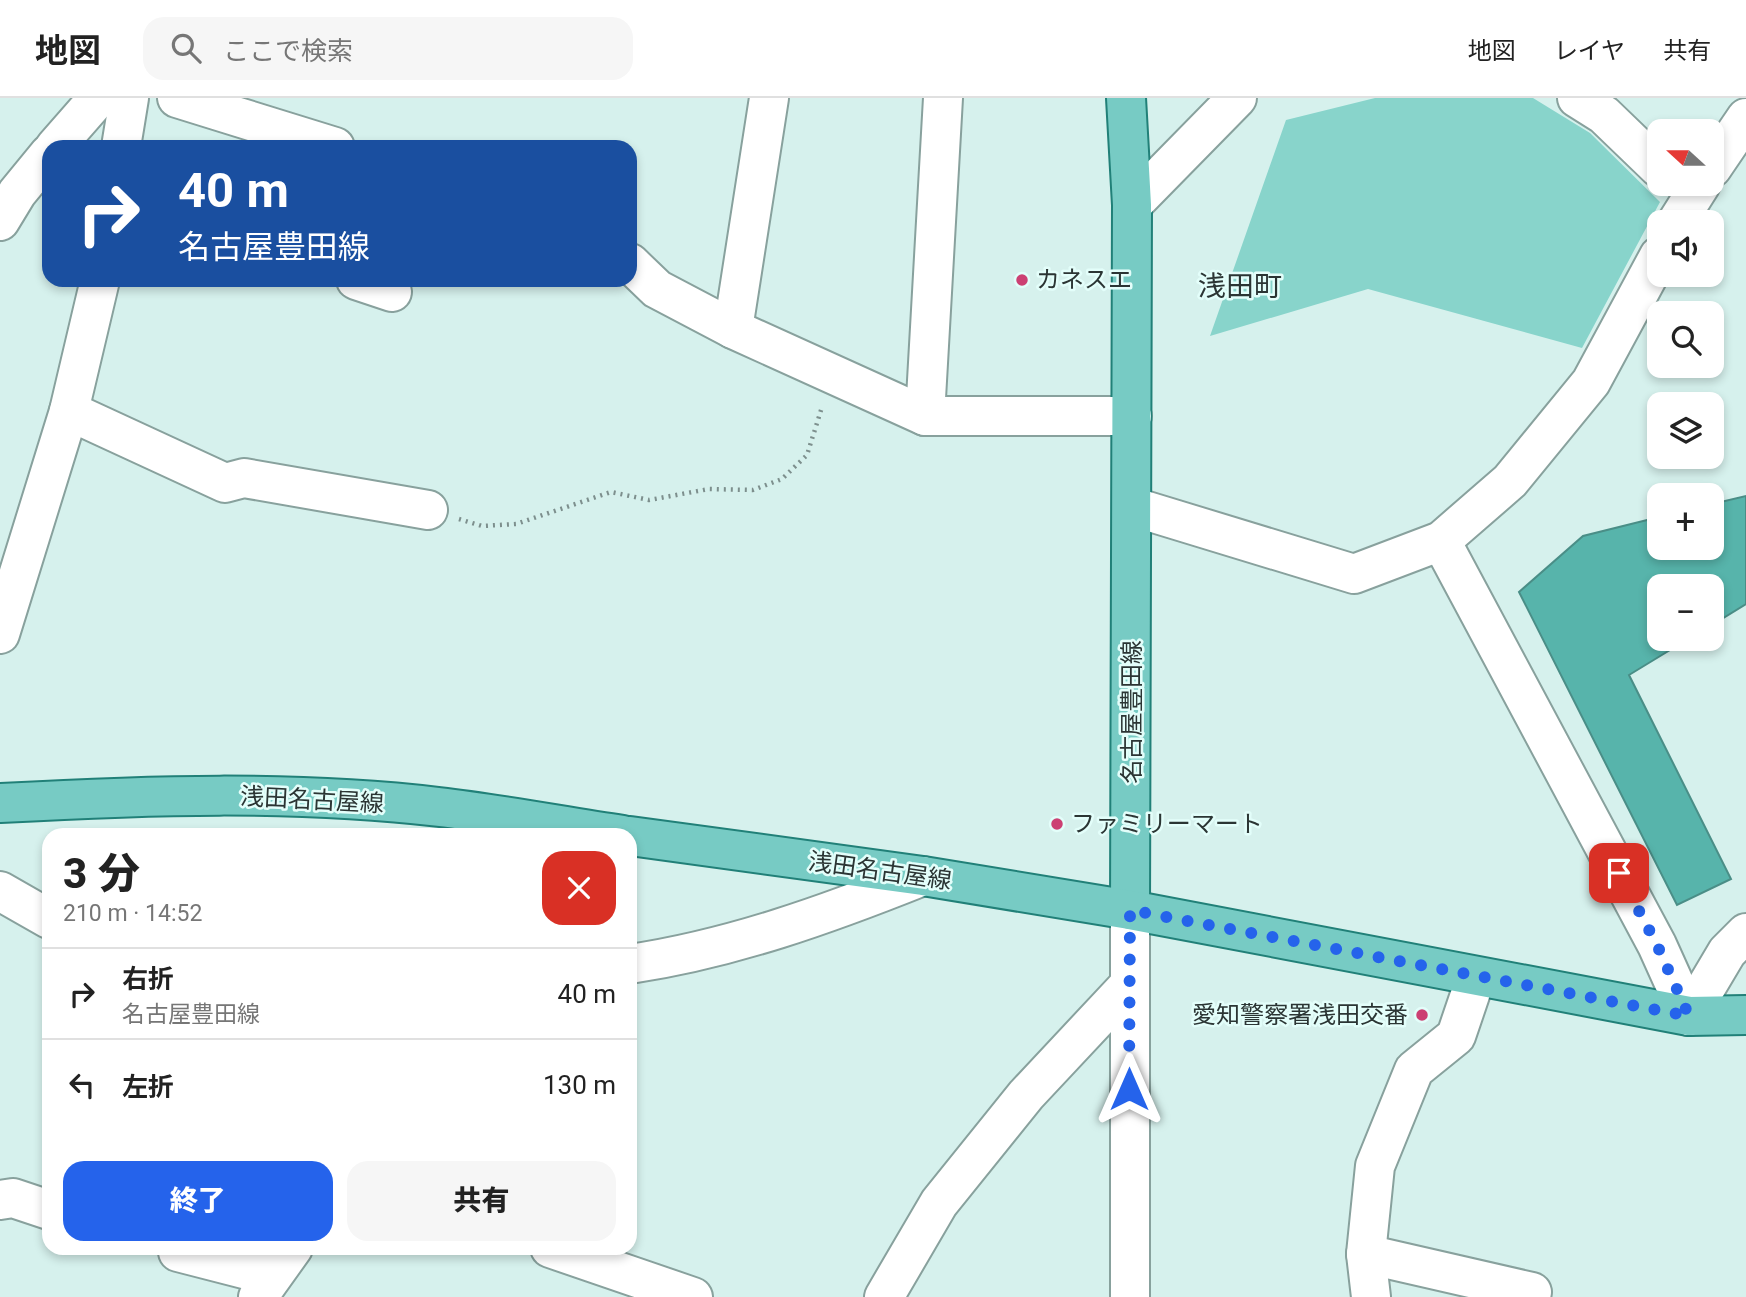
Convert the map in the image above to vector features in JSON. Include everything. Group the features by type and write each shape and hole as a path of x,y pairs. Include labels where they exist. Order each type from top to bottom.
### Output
{"main road":[{"name":"名古屋豊田線","path":"1126,98 1132,205 1134,507 1130,910"},
{"name":"浅田名古屋線","path":"0,803 172,794 289,797 438,807 576,828"},
{"name":"浅田名古屋線","path":"637,837 923,877 1130,910"},
{"path":"1130,910 1689,1016 1746,1014"}],"street":[{"path":"61,140 98,98"},
{"path":"122,140 129,98"},
{"path":"177,98 312,140"},
{"path":"733,329 769,98"},
{"path":"925,416 943,98"},
{"path":"1132,205 1237,98"},
{"path":"1577,98 1604,114 1647,157"},
{"path":"1724,150 1746,118"},
{"path":"0,221 17,193 42,163"},
{"path":"637,270 657,289 733,329 925,416 1132,416"},
{"path":"1134,507 1354,574 1441,541 1510,481 1591,382 1647,278"},
{"path":"0,634 69,411 98,287"},
{"path":"377,287 392,292"},
{"path":"69,411 225,482 244,478 428,510"},
{"path":"1441,541 1657,945 1689,1016"},
{"path":"637,963 666,959 825,916 923,877"},
{"path":"0,891 42,915"},
{"path":"1130,910 1130,1297"},
{"path":"1689,1016 1727,952 1746,933"},
{"path":"1371,1297 1366,1254 1376,1166 1414,1070 1456,1036 1476,976"},
{"path":"884,1297 939,1203 1026,1095 1129,985"},
{"path":"0,1200 13,1198 42,1208"},
{"path":"1366,1254 1532,1292"},
{"path":"197,1255 274,1274"},
{"path":"570,1255 693,1297"}],"path":[{"path":"428,510 482,526 516,524 611,492 649,499 709,489 752,490 782,479 807,455 832,374"}],"shaded area":[{"path":"1375,98 1533,98 1590,133 1647,189 1647,196 1654,196 1660,202 1656,210 1647,210 1647,226 1582,348 1368,289 1210,336 1286,120"},
{"path":"1746,496 1746,604 1724,618 1724,574 1647,574 1647,651 1668,651 1629,675 1731,879 1677,905 1519,592 1583,536 1647,520 1647,560 1724,560 1724,501"}],"place":[{"name":"カネスエ","path":"1022,280"},
{"name":"ファミリーマート","path":"1057,824"},
{"name":"愛知警察署浅田交番","path":"1422,1015"}],"district":[{"name":"浅田町","path":"1240,286"}],"route":[{"path":"1129,1089 1130,910 1689,1016 1657,945 1619,873"}]}
